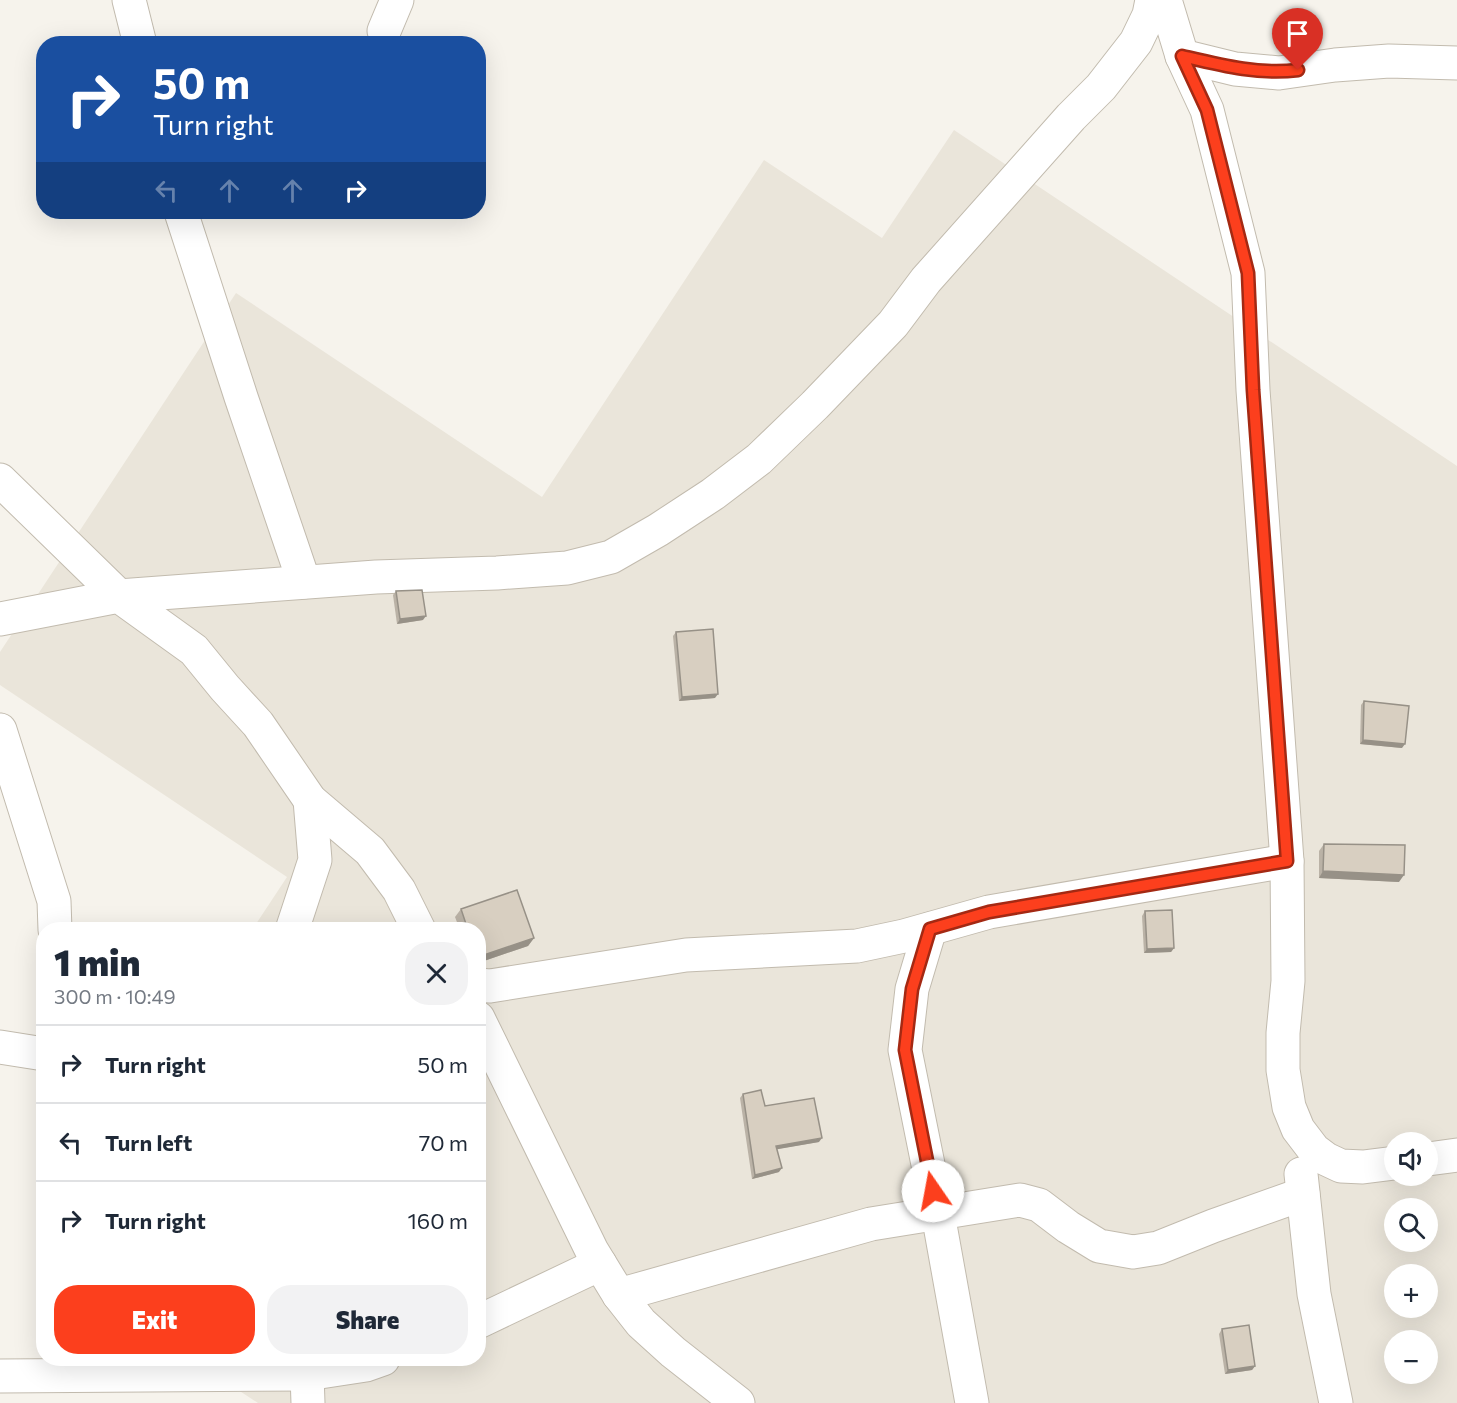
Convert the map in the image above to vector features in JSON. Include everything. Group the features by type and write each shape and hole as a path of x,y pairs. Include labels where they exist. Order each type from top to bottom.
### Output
{"street":[{"path":"129,0 138,36"},
{"path":"384,31 396,0"},
{"path":"0,620 119,596 376,576 497,573 567,568 611,557 713,494 759,459 815,405 893,324 926,280 1071,117 1101,87 1136,42 1149,15 1152,0"},
{"path":"1165,0 1182,56 1207,110 1248,273 1253,390 1287,861 1288,981 1283,1033 1283,1070 1289,1107 1298,1129 1314,1150 1341,1166 1363,1167 1384,1164"},
{"path":"1182,56 1235,69 1279,73 1335,65 1389,61 1457,63"},
{"path":"183,219 233,375 304,582"},
{"path":"0,480 119,596 194,650 258,724 310,800 370,851 399,890 415,922"},
{"path":"0,730 54,901 55,922"},
{"path":"295,922 315,860 310,800"},
{"path":"486,986 686,956 857,946 989,912 1287,861"},
{"path":"930,929 912,989 905,1050 938,1214 972,1403"},
{"path":"486,1034 600,1264 619,1295 641,1323 673,1352 738,1403"},
{"path":"0,1047 36,1053"},
{"path":"1298,1129 1314,1294 1336,1403"},
{"path":"1438,1158 1457,1155"},
{"path":"619,1295 871,1224 1020,1200 1039,1205 1068,1227 1099,1246 1133,1252 1158,1248 1303,1194"},
{"path":"486,1318 600,1264"},
{"path":"0,1376 221,1374 306,1379 362,1366"},
{"path":"50,1403 70,1377"}],"shaded area":[{"path":"954,130 1457,466 1457,1403 258,1403 202,1366 486,1366 486,922 257,922 287,877 0,685 0,652 236,293 542,497 764,160 882,238"}],"building":[{"path":"422,590 426,616 400,619 396,591"},
{"path":"713,629 718,694 682,697 676,632"},
{"path":"1364,701 1409,706 1405,744 1363,740"},
{"path":"1324,844 1405,845 1404,875 1323,871"},
{"path":"517,890 534,938 486,954 486,922 465,922 461,909"},
{"path":"1172,910 1174,948 1147,949 1145,911"},
{"path":"761,1090 765,1106 814,1098 822,1138 776,1146 782,1168 755,1175 743,1094"},
{"path":"1249,1325 1255,1366 1228,1370 1222,1329"}],"route":[{"path":"933,1191 905,1050 912,989 930,929 989,912 1287,861 1253,390 1248,273 1207,110 1182,56 1235,69 1279,73 1298,70"}]}
